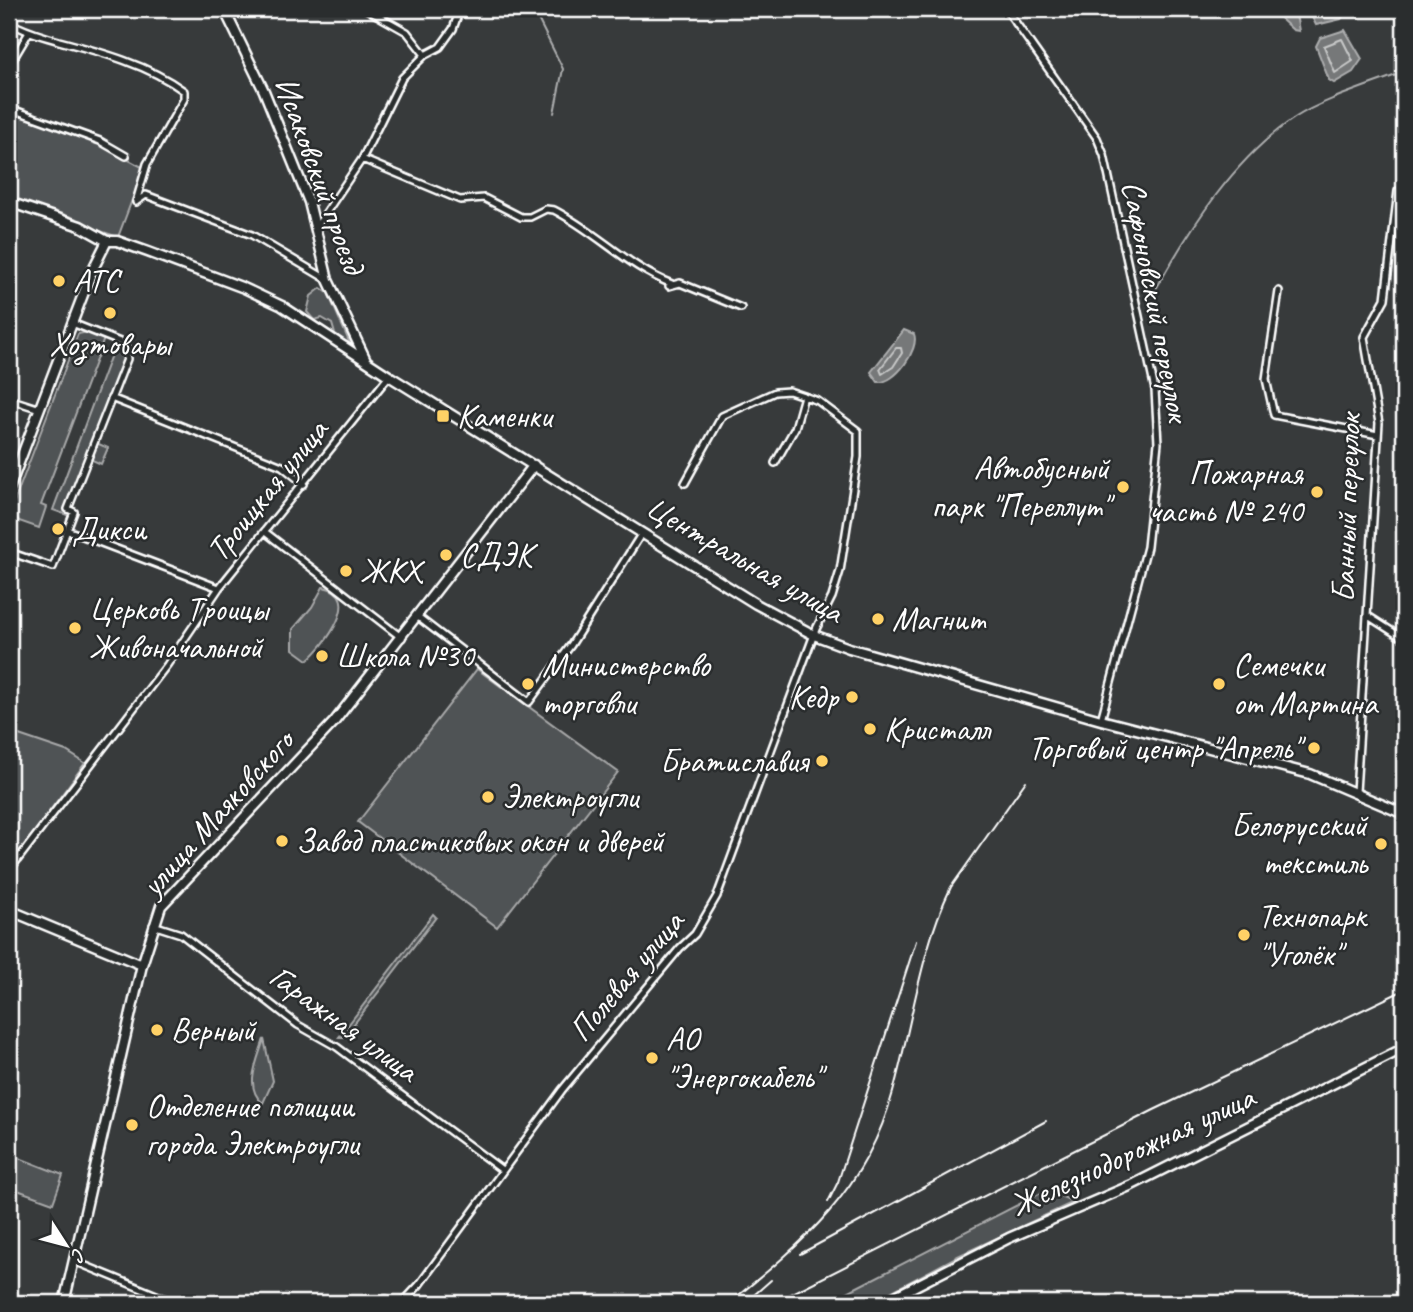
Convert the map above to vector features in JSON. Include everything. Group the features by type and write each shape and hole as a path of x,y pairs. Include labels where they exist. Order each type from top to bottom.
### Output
{"main road":[{"name":"Исаковский проезд","path":"224,9 264,91 317,226 328,280 366,360"},
{"name":"Центральная улица","path":"9,202 80,226 107,241 117,241 148,252 259,295 757,604 814,635 849,648 1101,720 1310,774 1404,814"},
{"path":"9,489 92,271 107,241"},
{"name":"улица Маяковского","path":"64,1303 153,925 171,893 320,738 402,638 534,465"},
{"path":"9,909 142,965"},
{"name":"Железнодорожная улица","path":"882,1303 1009,1238 1136,1184 1404,1048"}],"street":[{"path":"366,9 407,32 425,55"},
{"path":"317,226 362,159 402,78 425,55 440,47 453,29 460,9"},
{"name":"Сафоновский переулок","path":"1006,9 1097,138 1104,155 1155,390 1158,443 1147,547 1101,720"},
{"path":"9,22 28,34 135,65 184,91 184,99 147,164 136,202 146,195 243,231 328,280"},
{"path":"9,66 28,34"},
{"path":"9,108 100,141 126,156"},
{"path":"362,159 460,200 484,198 521,217 530,217 546,209 554,210 606,240 637,267 673,284 669,286 680,283 741,308"},
{"name":"Банный переулок","path":"1356,792 1379,423 1364,337 1385,299 1398,191"},
{"path":"1279,291 1266,379 1274,415 1378,435"},
{"path":"9,551 53,567 74,512 68,509 69,503 127,359 128,348 72,323"},
{"name":"Троицкая улица","path":"9,871 167,664 219,588 389,376"},
{"path":"685,484 722,416 775,392 789,391 804,396 795,428 775,463"},
{"name":"Полевая улица","path":"398,1303 419,1285 562,1090 702,924 717,896 840,572 859,446 858,431 818,401 804,396"},
{"path":"111,398 282,467 304,484"},
{"path":"9,399 40,410"},
{"path":"68,530 219,588"},
{"path":"418,617 529,702 571,645 643,531"},
{"path":"265,532 402,638"},
{"path":"1367,616 1404,639"},
{"name":"Гаражная улица","path":"153,925 181,934 298,1025 337,1047 502,1170"},
{"path":"74,1261 176,1303"},
{"path":"374,1303 386,1298 398,1303"}],"shaded area":[{"path":"9,110 91,140 144,168 118,237 9,200"},
{"path":"321,288 328,293 351,346 335,334 332,324 322,318 314,320 307,312 311,296"},
{"path":"93,331 105,336 41,505 46,507 39,528 19,521 11,510 78,334"},
{"path":"115,344 127,359 94,442 108,448 101,464 88,458 67,515 53,510"},
{"path":"323,587 335,592 341,600 341,610 331,633 308,660 293,649 293,629 312,607"},
{"name":"Электроугли","path":"477,669 618,772 497,927 358,822"},
{"path":"16,734 66,751 85,763 9,866 9,739"},
{"path":"433,914 436,917 344,1037 339,1037"},
{"path":"264,1039 273,1081 263,1103 257,1097 253,1081"},
{"path":"9,1154 63,1175 53,1203 9,1187"},
{"path":"1047,1190 1074,1202 958,1256 870,1303 826,1303"}],"water":[{"path":"1270,9 1295,9 1299,31 1293,30"},
{"path":"1308,9 1342,9 1344,15 1341,19 1316,25"},
{"path":"1345,30 1362,59 1353,72 1334,83 1329,80 1316,46 1320,38"},
{"path":"904,330 914,334 910,356 892,377 878,382 871,372"}],"waterway":[{"path":"533,9 563,69 554,113"},
{"path":"1156,289 1216,195 1234,172 1274,133 1320,104 1404,72"}],"railway":[{"path":"729,1303 807,1236 829,1212 867,1158 893,1092 924,962 940,911 951,887 1026,781"},
{"path":"828,1202 838,1182 916,941"},
{"path":"773,1303 1154,1110 1404,990"},
{"path":"800,1254 1046,1121"},
{"path":"745,1303 771,1280"}],"place":[{"name":"АТС","path":"59,281"},
{"name":"Хозтовары","path":"110,313"},
{"name":"Каменки","path":"443,416"},
{"name":"Автобусный парк \"Переллут\"","path":"1123,487"},
{"name":"Пожарная часть № 240","path":"1317,492"},
{"name":"Дикси","path":"58,529"},
{"name":"СДЭК","path":"446,555"},
{"name":"ЖКХ","path":"346,571"},
{"name":"Магнит","path":"878,619"},
{"name":"Церковь Троицы Живоначальной","path":"75,628"},
{"name":"Школа №30","path":"322,656"},
{"name":"Министерство торговли","path":"528,684"},
{"name":"Семечки от Мартина","path":"1219,684"},
{"name":"Кедр","path":"852,697"},
{"name":"Кристалл","path":"870,729"},
{"name":"Торговый центр \"Апрель\"","path":"1314,748"},
{"name":"Братиславия","path":"822,761"},
{"name":"Электроугли","path":"488,797"},
{"name":"Завод пластиковых окон и дверей","path":"282,841"},
{"name":"Белорусский текстиль","path":"1381,844"},
{"name":"Технопарк \"Уголёк\"","path":"1244,935"},
{"name":"Верный","path":"157,1030"},
{"name":"АО \"Энергокабель\"","path":"652,1058"},
{"name":"Отделение полиции города Электроугли","path":"132,1125"}]}
